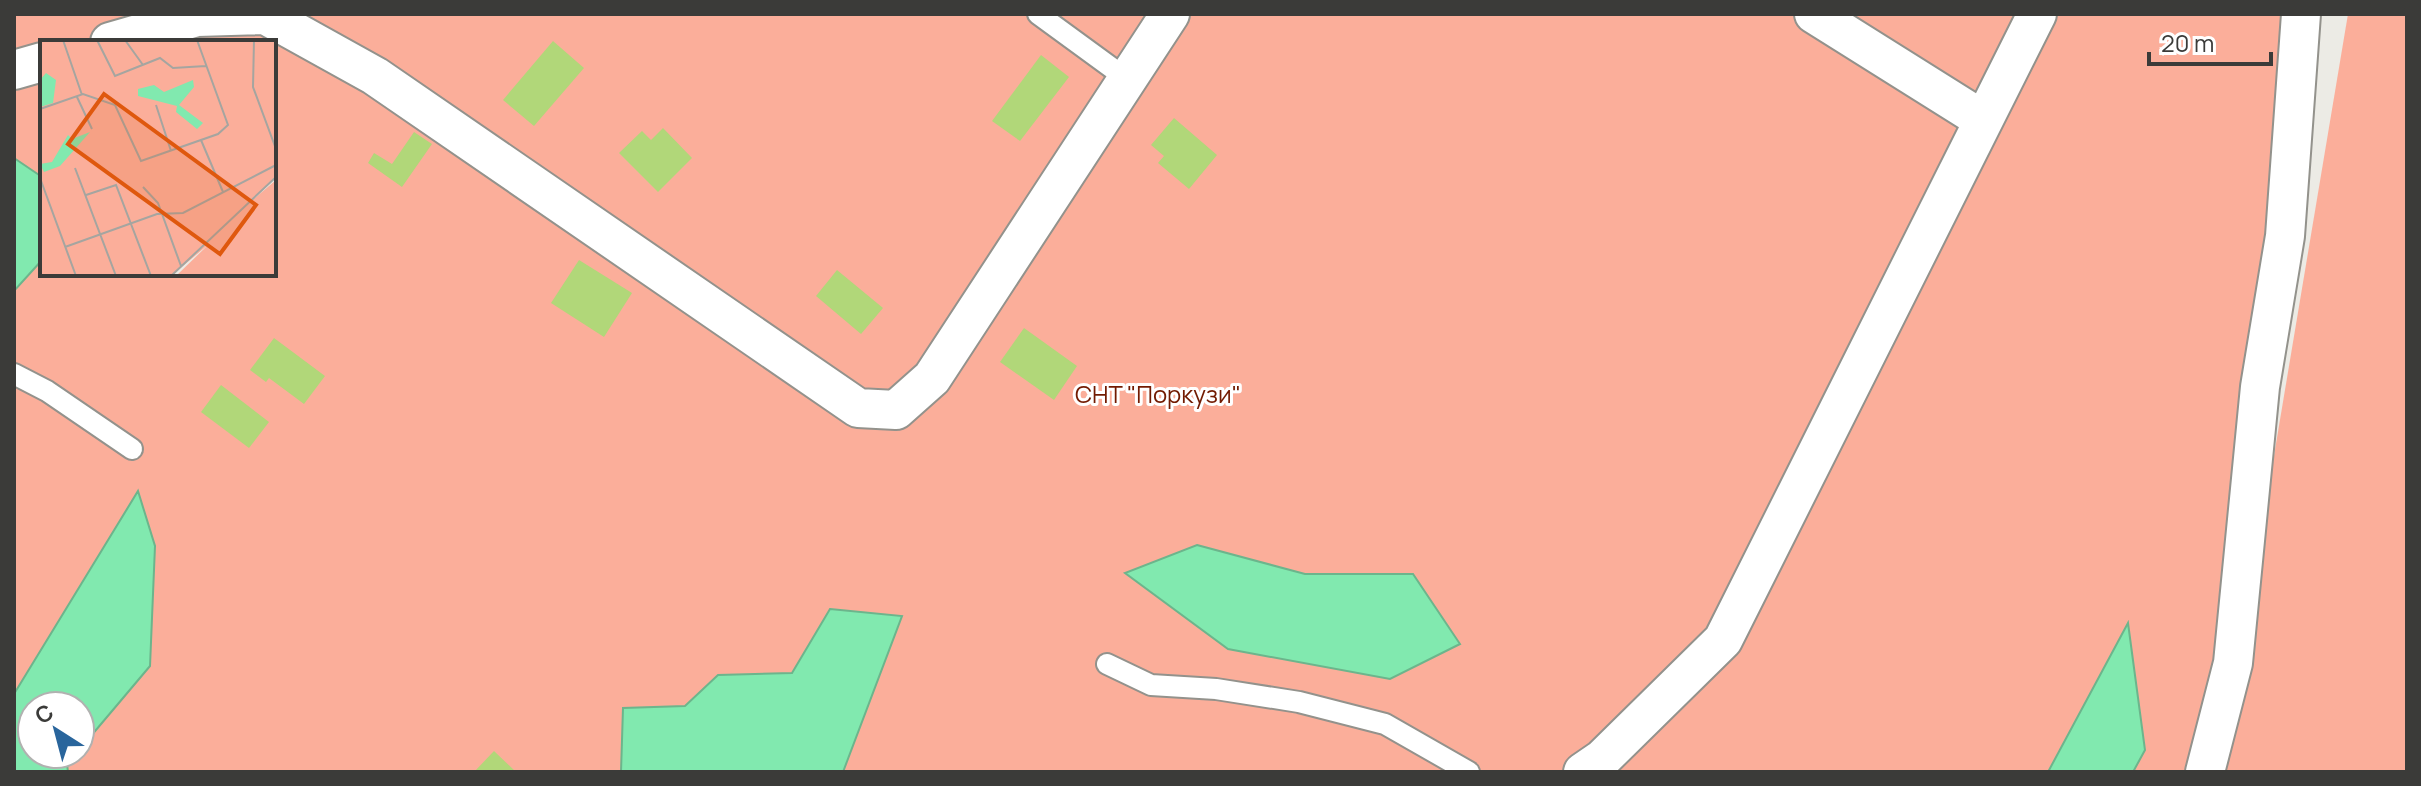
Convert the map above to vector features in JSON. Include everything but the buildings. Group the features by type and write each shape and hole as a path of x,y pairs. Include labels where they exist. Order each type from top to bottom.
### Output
{"street":[{"path":"117,40 197,17 265,15 375,76 858,408 896,410 932,378 1170,14"},
{"path":"1814,14 1983,120"},
{"path":"1583,772 1602,759 1723,640 2037,14"},
{"path":"2205,772 2233,663 2260,387 2285,236 2301,14"},
{"path":"14,70 40,63"}],"lane":[{"path":"1038,14 1127,79"},
{"path":"14,374 47,391 132,449"},
{"path":"1107,664 1151,685 1216,689 1299,702 1385,724 1469,772"}],"green space":[{"name":"СНТ \"Поркузи\"","path":"14,14 2301,14 2205,772 14,772"},
{"path":"2348,14 2407,14 2407,772 2221,772"}],"shaded area":[{"path":"14,158 40,176 40,262 14,291"},
{"path":"138,491 155,546 150,666 96,730 96,690 16,690"},
{"path":"1197,545 1305,574 1413,574 1460,644 1390,679 1228,649 1125,573"},
{"path":"830,609 902,616 843,772 621,772 623,708 685,706 718,675 792,673"},
{"path":"2128,623 2145,750 2133,772 2048,772"},
{"path":"16,691 16,770 68,772 14,772"}]}
